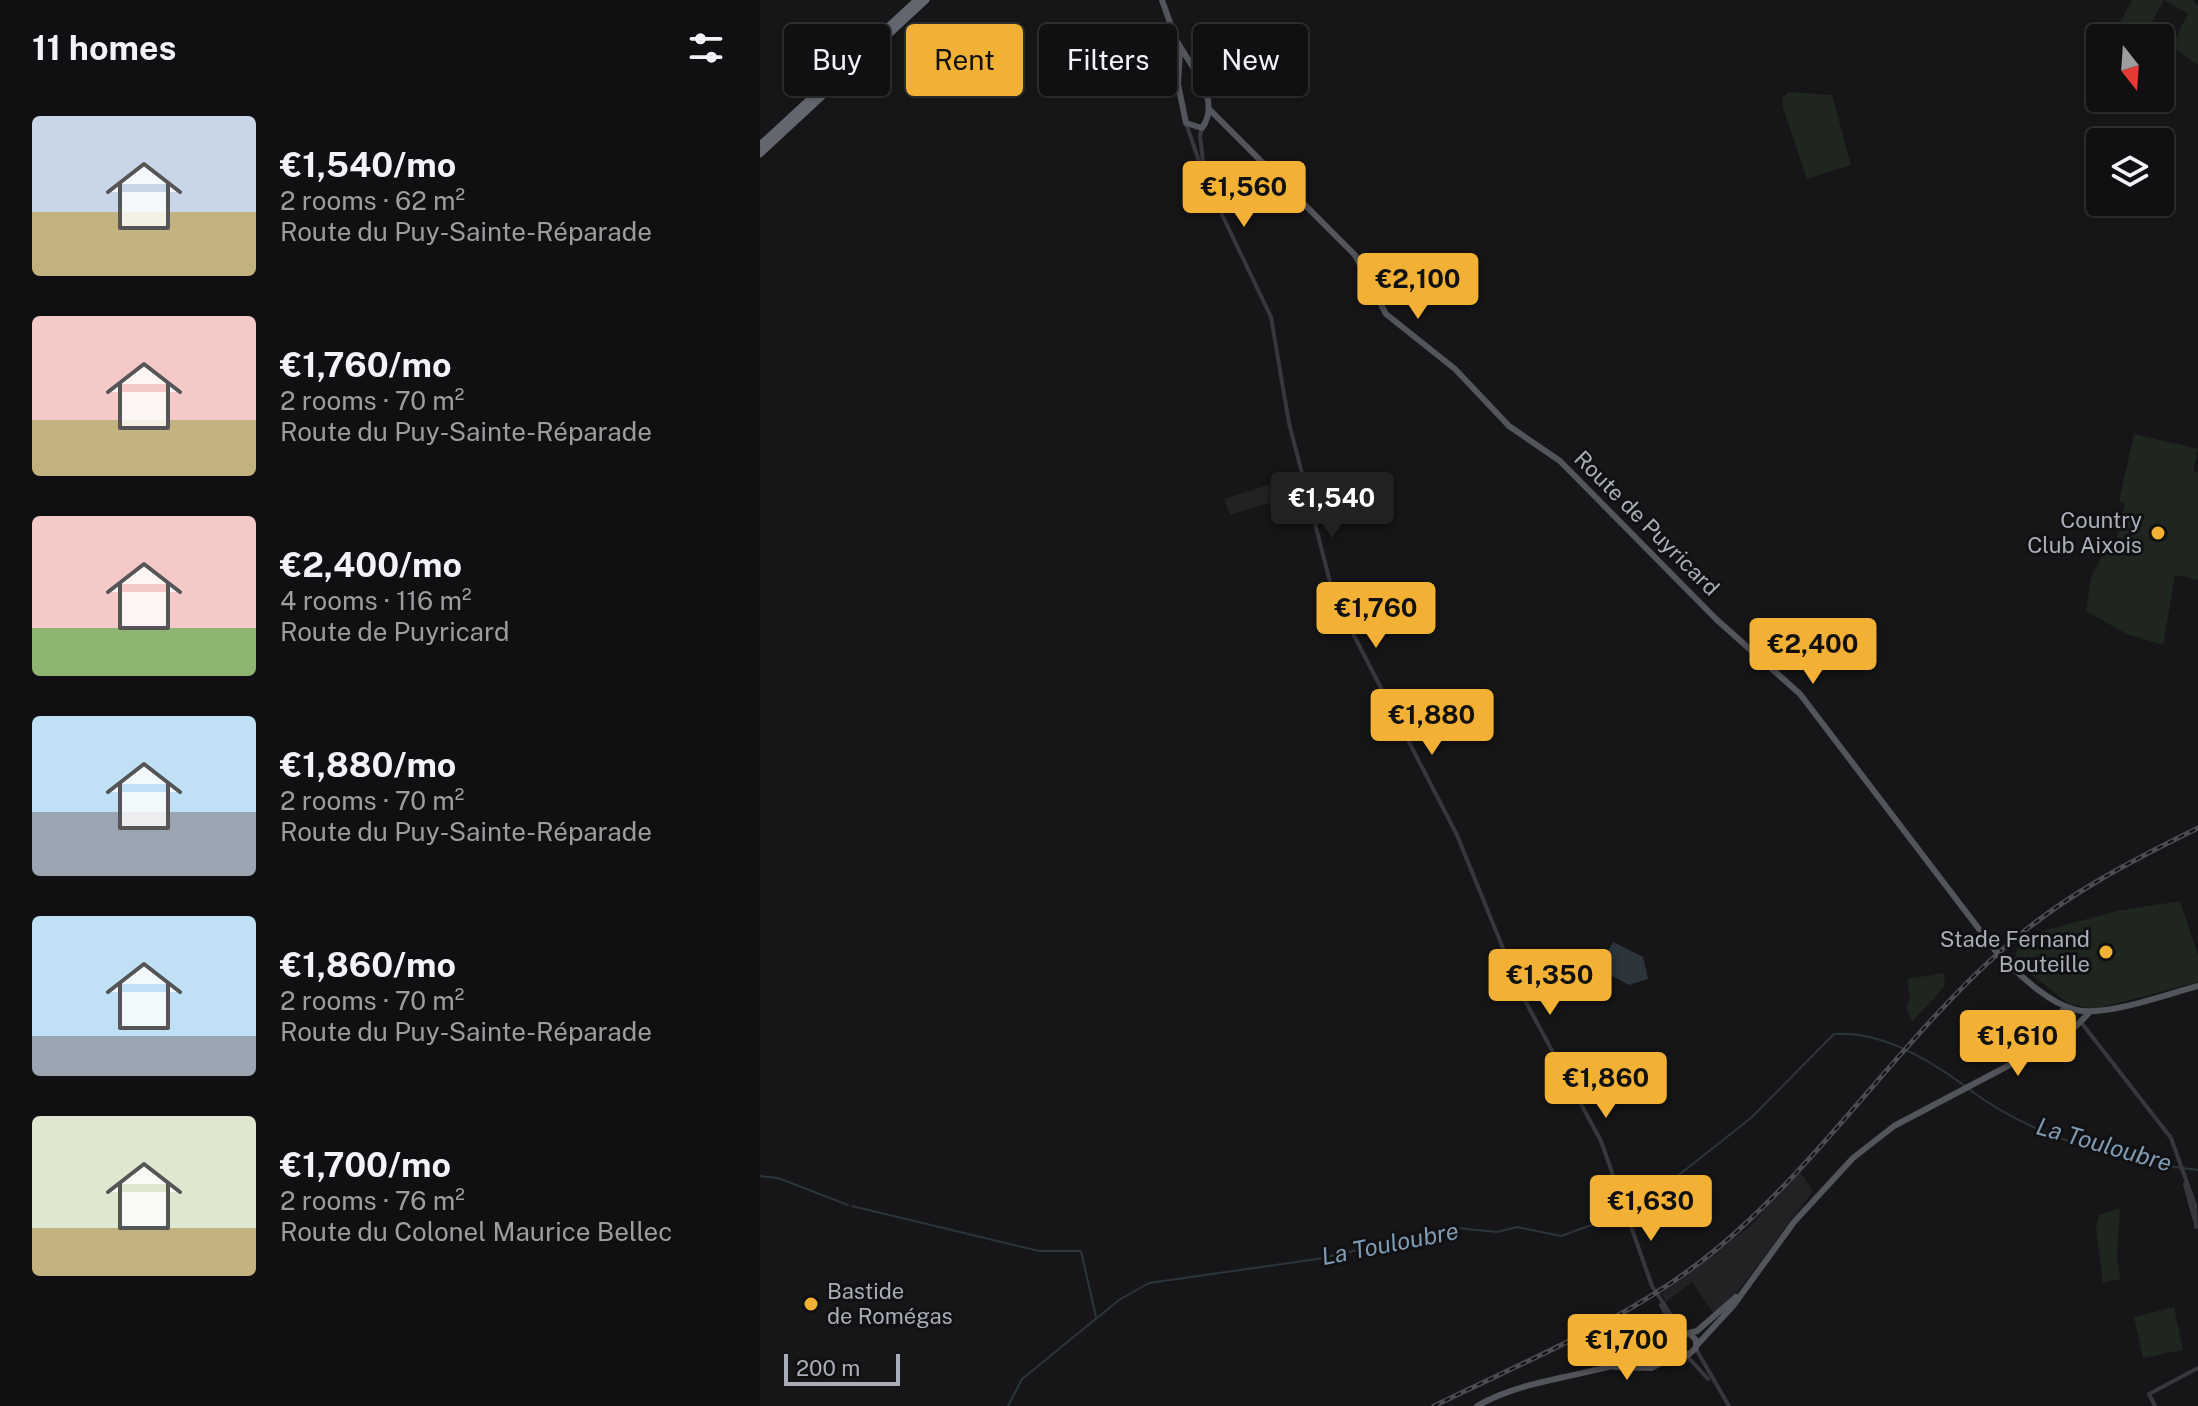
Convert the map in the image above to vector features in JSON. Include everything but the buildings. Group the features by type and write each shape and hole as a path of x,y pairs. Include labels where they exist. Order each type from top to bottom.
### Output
{"highway":[{"path":"760,145 917,0"},
{"path":"760,154 926,0"}],"main road":[{"name":"Route de Puyricard","path":"1162,0 1178,43 1206,91 1210,110 1355,255 1386,314 1455,369 1509,426 1560,461 1716,619 1800,694 1998,953 2053,999 2073,1010"},
{"name":"Route de Puyricard","path":"1178,43 1178,84 1186,123"},
{"path":"1180,70 1185,66 1191,67"},
{"path":"1203,127 1210,110"},
{"path":"1186,123 1229,132"},
{"path":"2044,1041 2059,1018 2073,1010 2092,1011 2198,986"},
{"name":"Route de Puyricard","path":"2053,999 2059,1018 2069,1029"},
{"path":"2073,1010 2080,1020"},
{"path":"1600,1368 1651,1368 1696,1347 1745,1290 1791,1227 1853,1158 1894,1126 2012,1064 2092,1011"},
{"path":"1477,1406 1526,1384 1600,1368 1682,1336 1704,1326 1745,1290"},
{"path":"1682,1336 1696,1347"},
{"path":"1682,1336 1682,1354"}],"street":[{"path":"1186,123 1205,179 1271,317 1289,423 1334,597 1457,835 1522,995 1601,1141 1657,1296 1682,1336"},
{"path":"1203,127 1200,143 1205,179"},
{"path":"2080,1020 2171,1138 2195,1205 2197,1230"},
{"path":"2069,1029 2088,1034"},
{"path":"1696,1347 1715,1386 1729,1406"},
{"path":"1682,1354 1715,1386"},
{"path":"2155,1406 2149,1394 2197,1368"}],"shaded area":[{"path":"2132,0 2164,0 2151,24 2119,24"},
{"path":"2164,0 2192,0 2198,6 2198,65 2174,48 2174,40 2188,14"},
{"path":"1789,92 1832,95 1851,165 1807,179 1783,108 1782,98"},
{"name":"Country Club Aixois","path":"2134,434 2198,449 2193,471 2198,472 2198,580 2175,575 2163,645 2127,634 2086,611 2091,578 2108,544 2115,544 2125,505 2119,501"},
{"path":"1298,475 1302,493 1230,515 1224,499"},
{"name":"Stade Fernand Bouteille","path":"2180,901 2198,955 2198,982 2095,1009 2069,1004 2014,961 2017,949 2031,934 2117,911"},
{"path":"1613,942 1643,957 1648,979 1629,985 1612,976 1604,958"},
{"path":"1577,951 1605,980 1532,1002 1516,967"},
{"path":"1944,973 1945,986 1912,1022 1906,1007 1910,999 1907,979"},
{"path":"1800,1171 1813,1191 1739,1290 1714,1314 1692,1282 1666,1302 1662,1293 1749,1227"},
{"path":"2120,1208 2117,1257 2120,1279 2103,1283 2096,1229 2099,1215"},
{"path":"2174,1307 2183,1350 2143,1358 2134,1317"}],"waterway":[{"name":"La Touloubre","path":"1008,1406 1022,1379 1119,1300 1149,1283 1317,1259 1457,1228 1497,1232 1517,1227 1561,1236 1636,1209 1752,1117 1834,1034 1869,1037 1904,1049 1965,1086"},
{"name":"La Touloubre","path":"1970,1090 2021,1121 2078,1145 2138,1161 2198,1170"},
{"path":"760,1176 778,1178 848,1205"},
{"path":"852,1206 1039,1251 1081,1251 1096,1317"}],"railway":[{"path":"1434,1406 1582,1335 1687,1272 1757,1213 1930,1022 2003,949 2072,897 2198,828"}],"place":[{"name":"Country Club Aixois","path":"2158,533"},
{"name":"Stade Fernand Bouteille","path":"2106,952"},
{"name":"Bastide de Romégas","path":"811,1304"}]}
